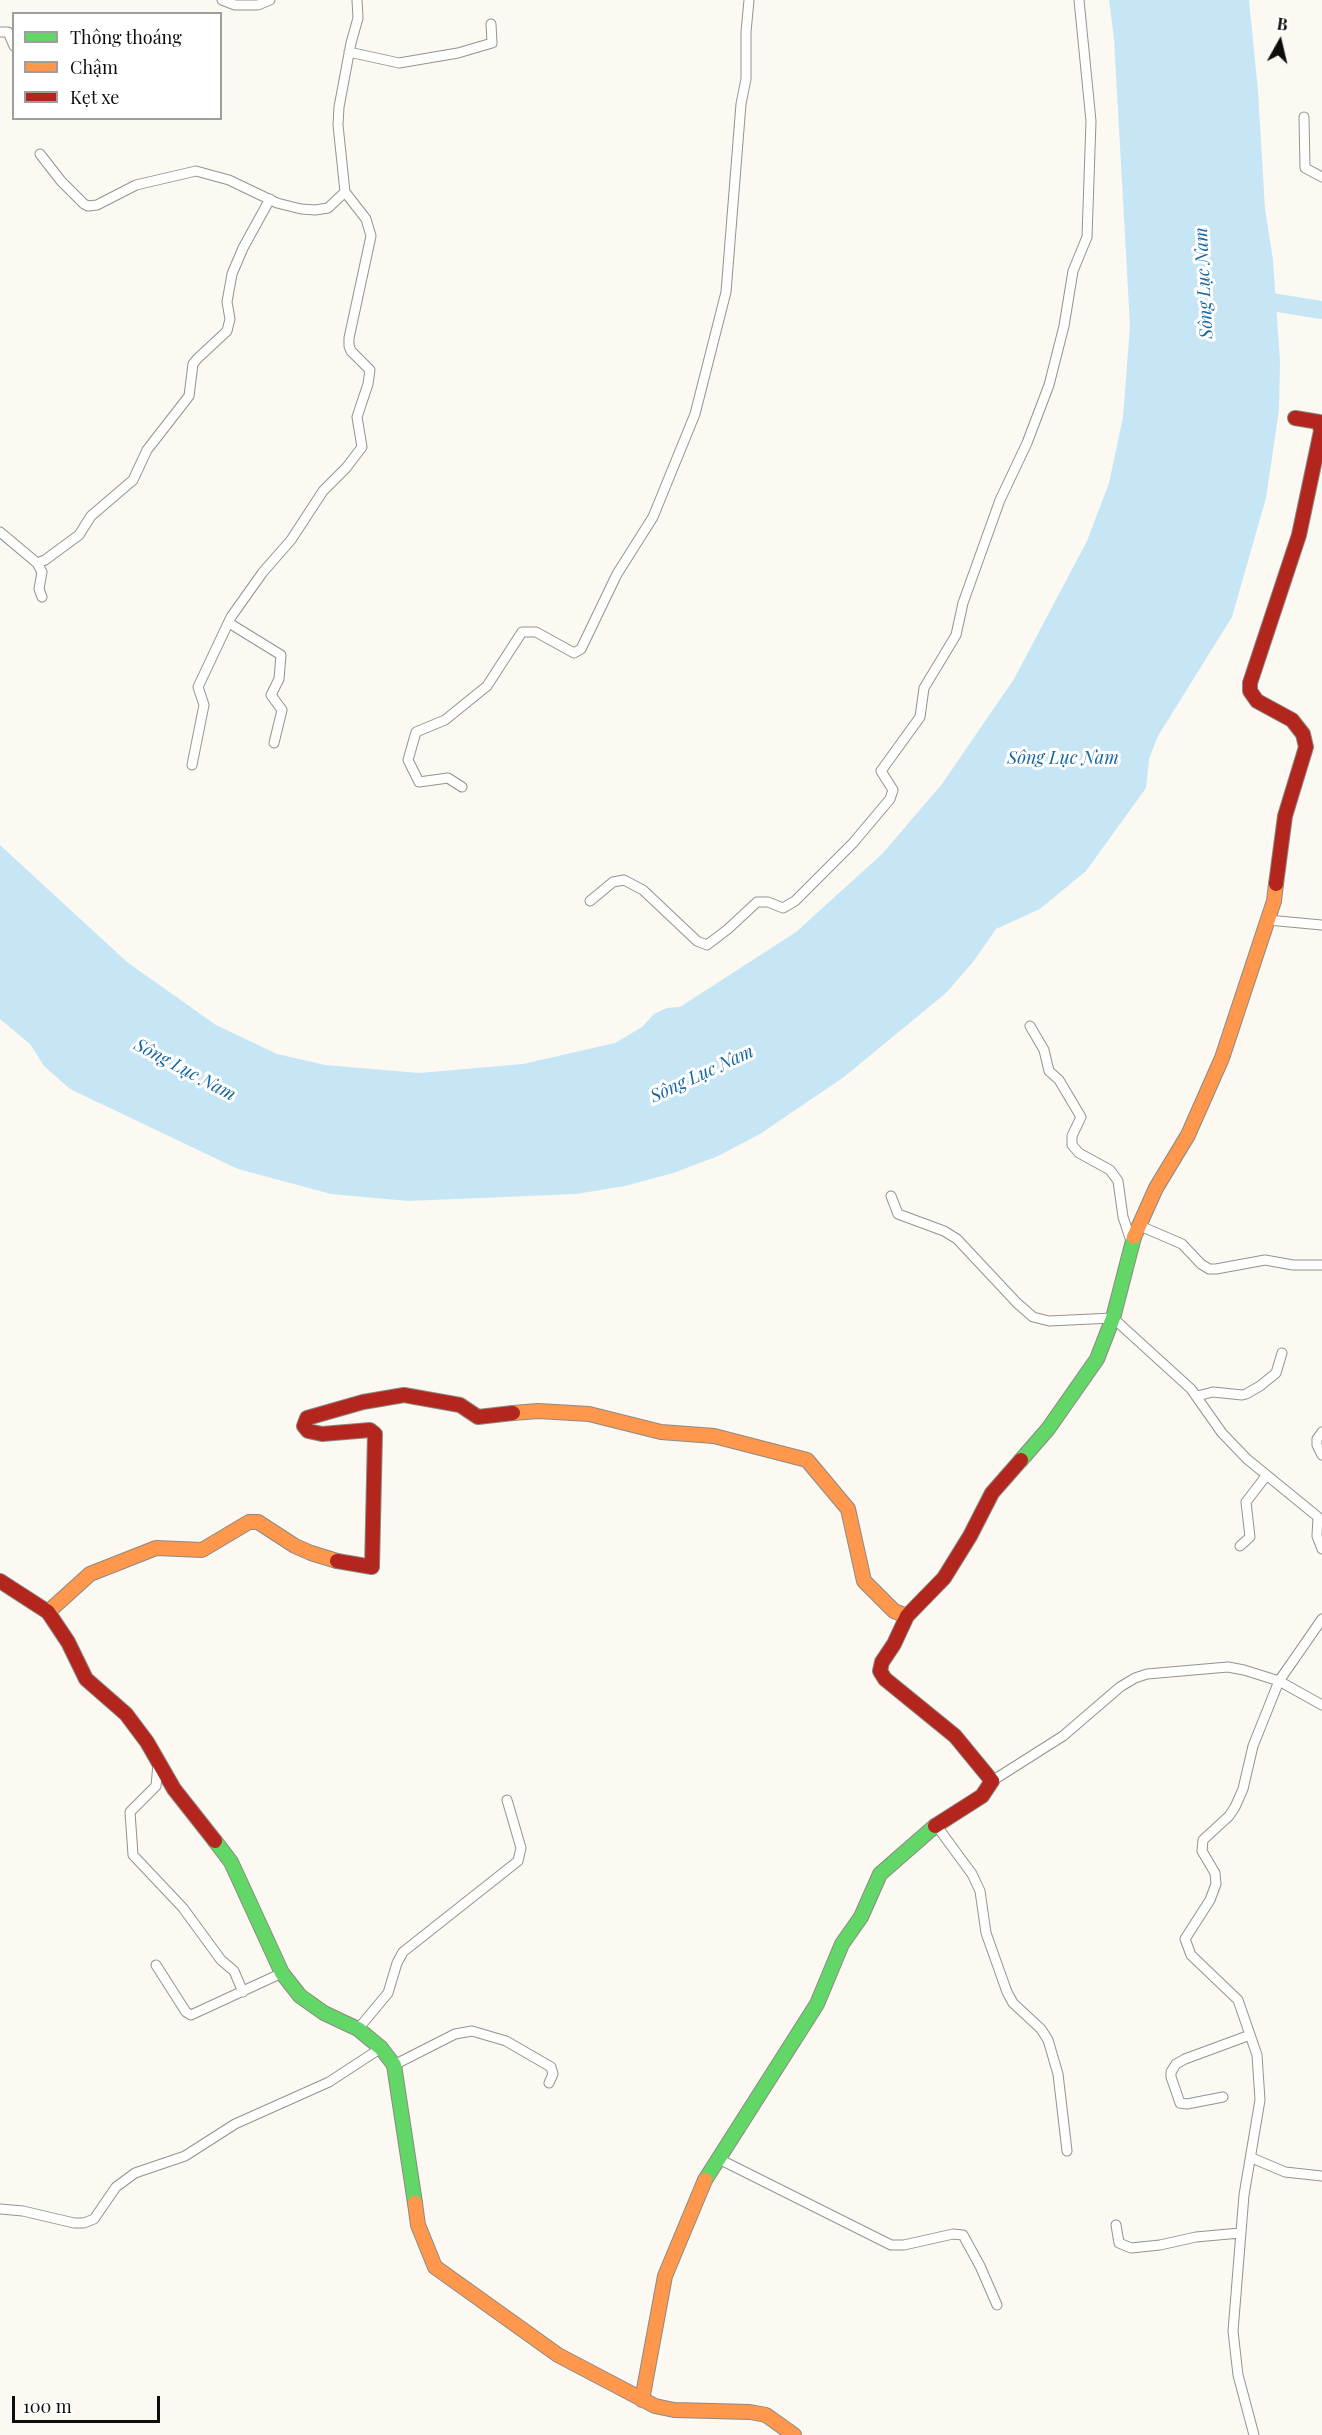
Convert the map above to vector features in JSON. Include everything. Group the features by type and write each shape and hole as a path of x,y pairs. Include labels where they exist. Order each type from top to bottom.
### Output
{"street":[{"path":"222,0 234,4 258,5 270,0"},
{"path":"192,765 204,705 198,687 229,622 263,572 294,535 323,491 346,468 362,447 357,417 368,384 370,370 351,351 349,338 371,236 366,219 345,192 338,125 349,52 358,18 357,0"},
{"path":"462,787 448,778 419,782 408,760 416,732 445,720 487,686 522,632 536,632 574,653 581,649 617,574 653,517 695,414 726,292 741,104 746,79 749,0"},
{"path":"590,901 613,882 624,880 643,890 697,941 707,945 757,903 768,902 783,908 795,902 853,843 891,799 892,790 881,771 920,717 924,688 956,635 963,603 1000,501 1027,443 1049,385 1064,326 1073,271 1087,237 1091,121 1080,0"},
{"path":"349,52 399,63 458,53 492,43 491,24"},
{"path":"0,32 8,32 12,41"},
{"path":"1304,117 1305,168 1322,177"},
{"path":"40,154 61,181 88,206 97,205 136,185 196,171 229,180 285,205 315,210 328,208 345,192"},
{"path":"37,563 45,560 79,535 91,516 133,480 147,450 189,396 192,370 196,359 227,331 230,319 226,302 232,274 243,248 270,199"},
{"path":"992,1781 955,1736 881,1676 882,1662 894,1644 907,1616 944,1578 996,1487 1048,1429 1097,1359 1113,1318 1138,1225 1156,1188 1188,1135 1222,1058 1268,920 1276,891 1285,816 1306,742 1299,727 1292,720 1252,696 1250,683 1299,535 1321,431 1319,422 1295,418"},
{"path":"0,531 37,563 42,572 39,589 42,597"},
{"path":"229,622 281,655 279,679 271,695 282,710 274,743"},
{"path":"1268,920 1322,925"},
{"path":"1030,1026 1044,1050 1049,1071 1059,1080 1081,1117 1072,1136 1072,1145 1079,1153 1110,1170 1118,1181 1123,1217 1132,1244"},
{"path":"891,1196 898,1214 944,1231 957,1239 1033,1317 1049,1322 1113,1318 1154,1353 1197,1396 1230,1442 1266,1476 1320,1516 1317,1536 1322,1549"},
{"path":"1138,1225 1182,1244 1209,1269 1265,1260 1293,1265 1322,1265"},
{"path":"1197,1396 1213,1392 1246,1394 1276,1373 1282,1353"},
{"path":"48,1612 90,1574 156,1548 202,1550 249,1522 258,1522 311,1553 353,1565 372,1567 375,1434 370,1430 322,1434 308,1431 304,1422 308,1418 363,1402 404,1395 460,1405 478,1417 538,1411 589,1414 662,1432 714,1436 807,1460 848,1509 864,1581 894,1611 907,1616"},
{"path":"1322,1432 1317,1440 1322,1455"},
{"path":"1240,1546 1250,1538 1246,1502 1266,1476"},
{"path":"0,1581 48,1612 68,1642 86,1679 126,1714 147,1742 174,1790 231,1862 282,1973 300,1996 324,2013 358,2029 381,2048 394,2065 418,2225 435,2267 558,2355 654,2406 674,2410 750,2412 766,2415 794,2435"},
{"path":"1254,2435 1238,2374 1233,2342 1244,2195 1260,2100 1257,2055 1238,2000 1191,1955 1185,1939 1210,1900 1216,1884 1215,1873 1202,1851 1203,1840 1229,1816 1235,1807 1243,1789 1253,1746 1279,1681 1322,1619"},
{"path":"642,2400 664,2276 702,2183 817,2004 842,1944 861,1917 880,1874 936,1825 976,1801 988,1790 992,1781 1063,1736 1120,1687 1135,1678 1147,1674 1228,1667 1279,1681 1322,1705"},
{"path":"158,1764 156,1786 130,1812 133,1855 183,1908 217,1956 234,1971 243,1992"},
{"path":"358,2029 388,1993 397,1963 403,1952 518,1861 520,1848 507,1800"},
{"path":"936,1825 967,1867 980,1891 986,1933 1007,1992 1013,2003 1041,2029 1048,2040 1058,2074 1067,2151"},
{"path":"156,1965 188,2014 195,2015 282,1973"},
{"path":"394,2065 455,2034 472,2031 506,2041 551,2067 553,2074 549,2083"},
{"path":"1223,2097 1187,2104 1180,2103 1171,2077 1173,2067 1185,2060 1250,2035"},
{"path":"0,2209 23,2211 74,2223 84,2223 94,2218 116,2187 135,2173 185,2156 235,2124 329,2082 381,2048"},
{"path":"717,2158 891,2245 904,2245 953,2234 963,2235 997,2305"},
{"path":"1252,2158 1286,2172 1322,2176"},
{"path":"1116,2225 1119,2243 1131,2248 1160,2245 1196,2237 1240,2233"}],"water":[{"name":"Sông Lục Nam","path":"1109,0 1249,0 1258,91 1265,209 1273,260 1280,360 1279,410 1266,498 1232,617 1158,736 1149,759 1146,788 1086,871 1040,909 996,929 973,962 946,993 844,1077 760,1134 718,1156 673,1173 625,1186 576,1194 408,1201 331,1194 238,1169 70,1089 44,1066 30,1044 0,1019 0,845 127,962 216,1025 277,1054 325,1065 419,1073 523,1064 615,1043 642,1027 654,1014 667,1008 680,1007 796,932 882,854 942,784 1014,679 1087,541 1109,483 1123,417 1130,326 1114,39"}],"waterway":[{"path":"1253,299 1322,310"}],"traffic: fast":[{"path":"1021,1460 1048,1429 1097,1359 1113,1318 1134,1237"},
{"path":"705,2180 817,2004 842,1944 861,1917 880,1874 935,1826"},
{"path":"215,1841 231,1862 282,1973 300,1996 324,2013 358,2029 381,2048 394,2065 415,2203"}],"traffic: slow":[{"path":"1134,1237 1156,1188 1188,1135 1222,1058 1274,901 1276,884"},
{"path":"513,1413 538,1411 589,1414 661,1432 714,1436 807,1460 848,1509 864,1581 894,1611 907,1616"},
{"path":"48,1612 90,1574 156,1548 202,1550 249,1522 258,1522 295,1546 337,1561"},
{"path":"642,2400 665,2276 705,2180"},
{"path":"415,2203 418,2225 435,2267 558,2355 655,2406 674,2410 750,2412 766,2415 794,2435"}],"traffic: jam":[{"path":"1276,884 1285,816 1306,747 1303,734 1292,720 1257,701 1250,691 1250,683 1299,535 1321,431 1319,422 1295,418"},
{"path":"337,1561 372,1567 375,1434 370,1430 322,1434 308,1431 304,1426 307,1418 363,1402 404,1395 460,1405 478,1417 513,1413"},
{"path":"935,1826 982,1796 992,1781 955,1736 885,1679 880,1671 882,1662 894,1644 907,1616 944,1578 970,1536 992,1493 1021,1460"},
{"path":"0,1581 48,1612 68,1642 86,1679 126,1714 147,1742 174,1789 215,1841"}]}
